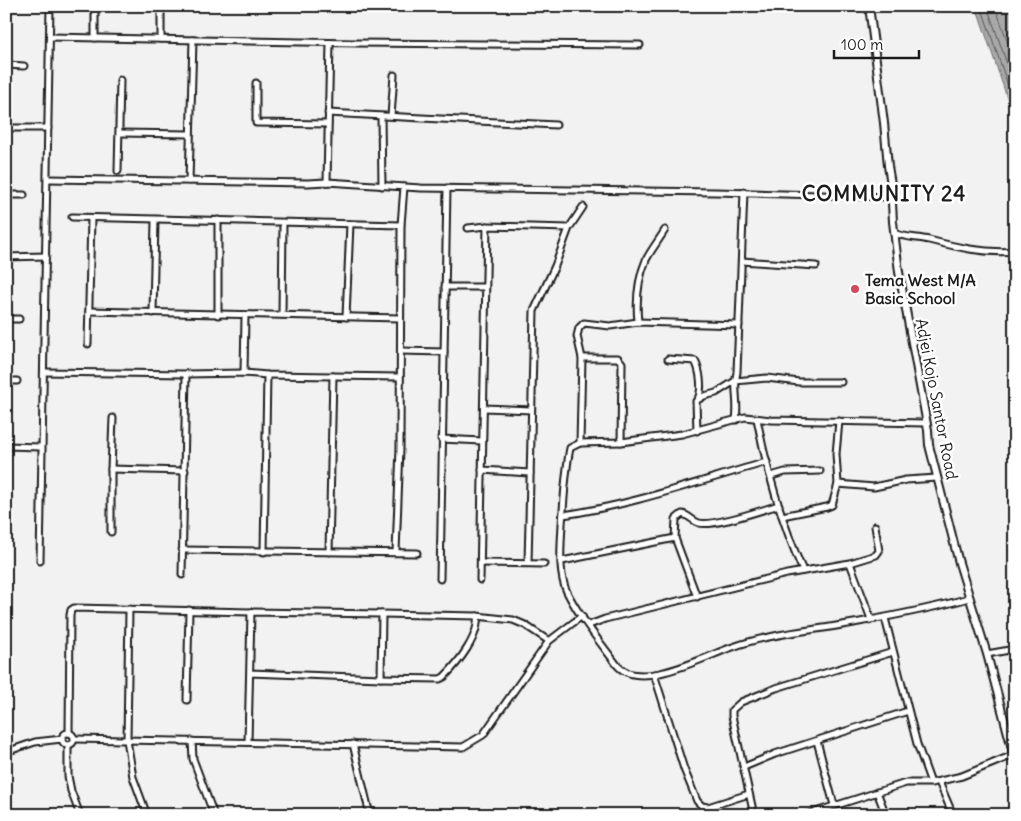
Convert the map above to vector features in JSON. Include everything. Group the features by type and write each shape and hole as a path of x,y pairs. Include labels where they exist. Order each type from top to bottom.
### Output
{"street":[{"path":"40,561 50,6"},
{"path":"95,38 96,6"},
{"path":"161,6 161,39"},
{"name":"Adjei Kojo Santor Road","path":"870,6 899,272 929,445 969,598 987,654 1014,757"},
{"path":"50,37 330,43 640,45"},
{"path":"189,181 193,40"},
{"path":"326,182 330,43"},
{"path":"6,65 24,66"},
{"path":"392,116 394,75"},
{"path":"118,171 120,80"},
{"path":"256,84 256,123 328,124"},
{"path":"328,114 556,125"},
{"path":"381,116 382,186"},
{"path":"6,128 48,128"},
{"path":"120,133 190,134"},
{"path":"48,179 326,182 404,187 744,192 892,197"},
{"path":"396,552 400,448 401,224 404,187"},
{"path":"440,579 441,439 447,188"},
{"path":"736,420 738,401 735,381 737,372 744,192"},
{"path":"6,195 24,195"},
{"path":"528,563 534,311 555,266 569,228 583,207"},
{"path":"72,217 283,223 401,224"},
{"path":"88,344 91,218"},
{"path":"153,313 155,220"},
{"path":"218,220 218,316"},
{"path":"282,315 283,223"},
{"path":"346,317 350,224"},
{"path":"468,228 487,226 569,228"},
{"path":"480,580 487,226"},
{"path":"638,322 637,305 640,281 646,260 665,230"},
{"path":"894,233 960,248 1003,252 1015,250"},
{"path":"6,257 46,256"},
{"path":"742,261 816,266"},
{"path":"445,287 485,287"},
{"path":"89,311 218,316 282,315 400,318"},
{"path":"244,373 245,316"},
{"path":"6,319 19,319"},
{"path":"580,443 582,358 578,336 579,328 584,323 610,326 638,322 739,325"},
{"path":"400,351 444,352"},
{"path":"582,358 618,358 622,363 621,442"},
{"path":"668,359 695,361 697,364 700,393 696,401 697,430"},
{"path":"44,372 244,373 399,377"},
{"path":"182,575 186,374"},
{"path":"264,552 268,375"},
{"path":"329,552 333,376"},
{"path":"696,401 704,396 716,393 735,381 767,378 799,382 841,382"},
{"path":"6,381 17,381"},
{"path":"484,408 531,410"},
{"path":"926,423 757,419 750,417 661,438 621,442 580,443 570,448 563,492 560,543 563,580 567,592 582,616 620,670 639,676 675,670 730,648 789,632 885,618 969,598"},
{"path":"111,532 113,418"},
{"path":"757,419 764,453 782,516 803,571"},
{"path":"782,516 832,505 838,484 836,454 839,421"},
{"path":"441,439 482,441"},
{"path":"6,446 41,446"},
{"path":"563,515 610,507 663,494 767,462"},
{"path":"111,469 185,471"},
{"path":"482,470 530,473"},
{"path":"771,476 785,472 820,471"},
{"path":"838,484 874,487 906,480 937,478"},
{"path":"697,598 675,538 676,519 682,514 700,523 712,522 779,505"},
{"path":"589,625 803,571 850,563 876,555 879,551 875,526"},
{"path":"562,561 614,552 675,538"},
{"path":"182,550 417,553"},
{"path":"481,563 544,564"},
{"path":"850,563 871,619"},
{"path":"69,733 71,610 74,608 477,616 513,620 525,625 549,641"},
{"path":"129,609 127,740 133,777 147,815"},
{"path":"187,700 189,610"},
{"path":"248,742 251,612"},
{"path":"381,678 382,614"},
{"path":"250,673 440,679 444,677 475,634 478,622 477,616"},
{"path":"75,739 463,747 483,735 549,641 582,616"},
{"path":"885,618 921,760 931,784"},
{"path":"987,654 1015,649"},
{"path":"754,815 732,716 732,710 736,705 776,688 893,652"},
{"path":"654,674 684,769 697,801 702,806 708,807 749,794"},
{"path":"744,767 775,754 908,711"},
{"path":"6,752 34,742 62,739 64,735 69,733"},
{"path":"69,733 75,739"},
{"path":"62,739 68,745"},
{"path":"68,745 73,744 75,739"},
{"path":"192,741 193,759 214,815"},
{"path":"817,741 834,805"},
{"path":"353,744 370,815"},
{"path":"68,745 68,776 80,815"},
{"path":"806,815 906,783 931,784 962,776 1014,757"},
{"path":"939,782 953,815"},
{"path":"877,792 886,815"}],"water":[{"path":"976,6 1015,6 1015,121"}],"place":[{"name":"Tema West M/A Basic School","path":"855,289"}],"district":[{"name":"COMMUNITY 24","path":"884,193"}]}
